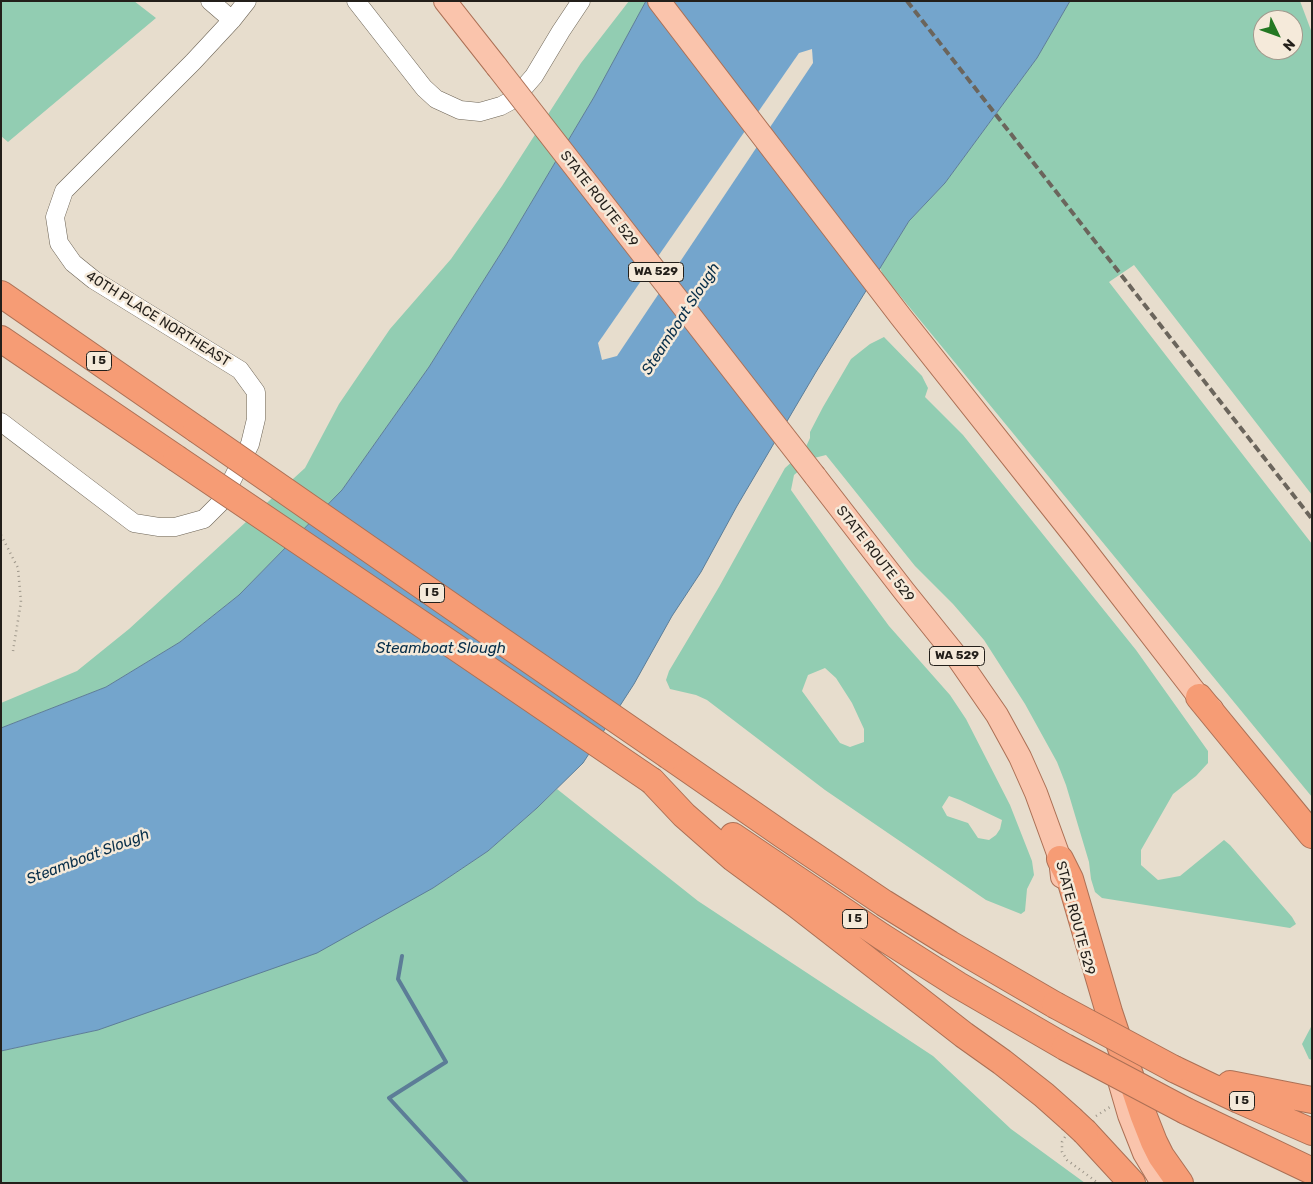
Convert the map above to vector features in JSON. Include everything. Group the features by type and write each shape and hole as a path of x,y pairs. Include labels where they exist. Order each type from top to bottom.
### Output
{"highway":[{"name":"I 5","path":"1,294 470,620 884,903 1055,1005 1174,1068 1239,1100 1312,1132"},
{"name":"I 5","path":"1,339 881,936 1065,1047 1186,1110 1312,1171"},
{"path":"1199,697 1312,835"},
{"path":"652,781 684,815 733,858 797,905 1044,1096 1078,1126 1132,1183"},
{"path":"1060,859 1070,879 1109,1012 1143,1114 1161,1156 1180,1183"},
{"path":"1174,1068 1242,1087 1312,1100"}],"main road":[{"name":"STATE ROUTE 529","path":"445,1 904,592 957,657 997,715 1020,757 1036,793 1060,859 1062,881 1129,1116 1144,1153 1162,1183"},
{"path":"659,1 901,317 1074,535 1199,697 1236,734 1312,819"}],"street":[{"path":"210,1 232,20"},
{"name":"40TH PLACE NORTHEAST","path":"1,422 134,523 159,527 175,527 204,519 221,502 250,444 256,420 256,392 240,370 94,280 72,263 59,243 55,217 64,191 193,62 247,1"},
{"path":"356,1 424,88 436,99 460,110 480,112 501,106 519,94 534,76 561,31 582,1"}],"path":[{"path":"1,535 18,568 21,602 13,651"}],"green space":[{"path":"1,1 134,1 156,18 8,142 1,136"},
{"path":"629,1 646,1 594,97 506,245 429,367 342,490 239,595 180,642 106,687 1,728 1,703 77,671 129,629 305,468 339,404 390,329 451,259 502,186 581,63"},
{"path":"1070,1 1300,1 1312,33 1312,495 1134,265 1109,282 1312,544 1312,797 883,275 880,268 909,221 945,183 1037,58"},
{"path":"884,337 922,376 928,388 925,397 963,435 1136,650 1208,751 1208,763 1196,776 1173,794 1141,850 1141,865 1158,880 1180,876 1224,840 1292,917 1296,924 1290,928 1102,898 1095,892 1089,862 1066,785 1057,762 1025,704 984,640 953,604 915,566 826,455 814,458 794,475 791,490 889,626 950,695 966,719 1010,805 1032,861 1034,875 1027,889 1025,911 1021,914 986,900 825,790 707,700 696,695 670,689 666,680 669,671 719,587 785,468 804,451 810,438 810,432 851,359 870,344","holes":["825,668 836,678 852,703 864,729 864,742 850,747 840,743 802,691 808,675","949,796 1002,820 996,835 989,840 978,838 968,823 947,816 942,807"]},
{"path":"557,789 698,901 933,1056 1011,1129 1085,1183 1,1183 1,1051 98,1030 433,888 488,851"},
{"path":"1312,1025 1312,1060 1309,1059 1302,1044"}],"water":[{"name":"Steamboat Slough","path":"646,1 1070,1 1037,58 945,183 909,221 816,372 634,684 583,763 537,808 488,851 433,888 317,953 98,1030 1,1051 1,728 106,687 180,642 239,595 342,490 429,367 506,245 594,97"}],"pier":[{"path":"812,49 813,63 617,356 602,360 598,343 799,53"}],"waterway":[{"path":"402,956 398,979 446,1062 389,1098 467,1183"}],"railway":[{"path":"907,1 1312,519"}]}
